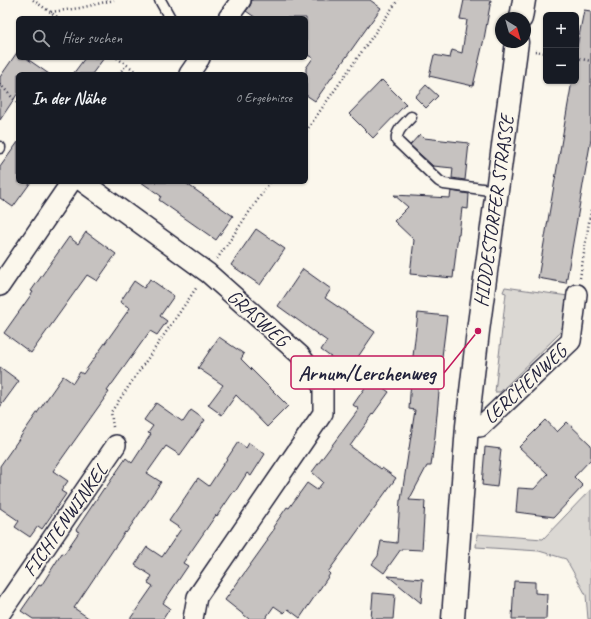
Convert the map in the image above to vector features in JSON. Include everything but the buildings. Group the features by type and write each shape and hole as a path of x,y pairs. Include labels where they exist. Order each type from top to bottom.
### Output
{"main road":[{"path":"522,12 524,0"},
{"name":"HIDDESTORFER STRASSE","path":"453,619 467,426 478,331 497,191 523,48"}],"street":[{"path":"229,16 241,0"},
{"path":"0,286 70,184"},
{"name":"GRASWEG","path":"85,184 208,273 300,355 323,387 323,413 197,598 193,619"},
{"name":"LERCHENWEG","path":"467,426 480,427 570,341 577,294"},
{"name":"FICHTENWINKEL","path":"0,614 116,445"}],"lane":[{"path":"160,0 169,16"},
{"path":"411,117 399,130 397,141 439,181 444,184 497,191"}],"path":[{"path":"33,0 56,16"},
{"path":"51,12 80,8 114,0"},
{"path":"308,128 398,0"},
{"path":"530,48 543,52"},
{"path":"579,59 591,61"},
{"path":"119,60 137,72"},
{"path":"121,72 126,65"},
{"path":"0,84 16,102"},
{"path":"116,445 111,412 269,184"},
{"path":"577,294 591,210"}],"shaded area":[{"path":"505,287 575,297 559,334 500,392 495,392 506,293 503,292"},
{"path":"591,489 591,619 588,619 586,595 566,559 539,551 476,547 477,534 543,539"}],"place":[{"name":"Arnum/Lerchenweg","path":"478,331"}]}
